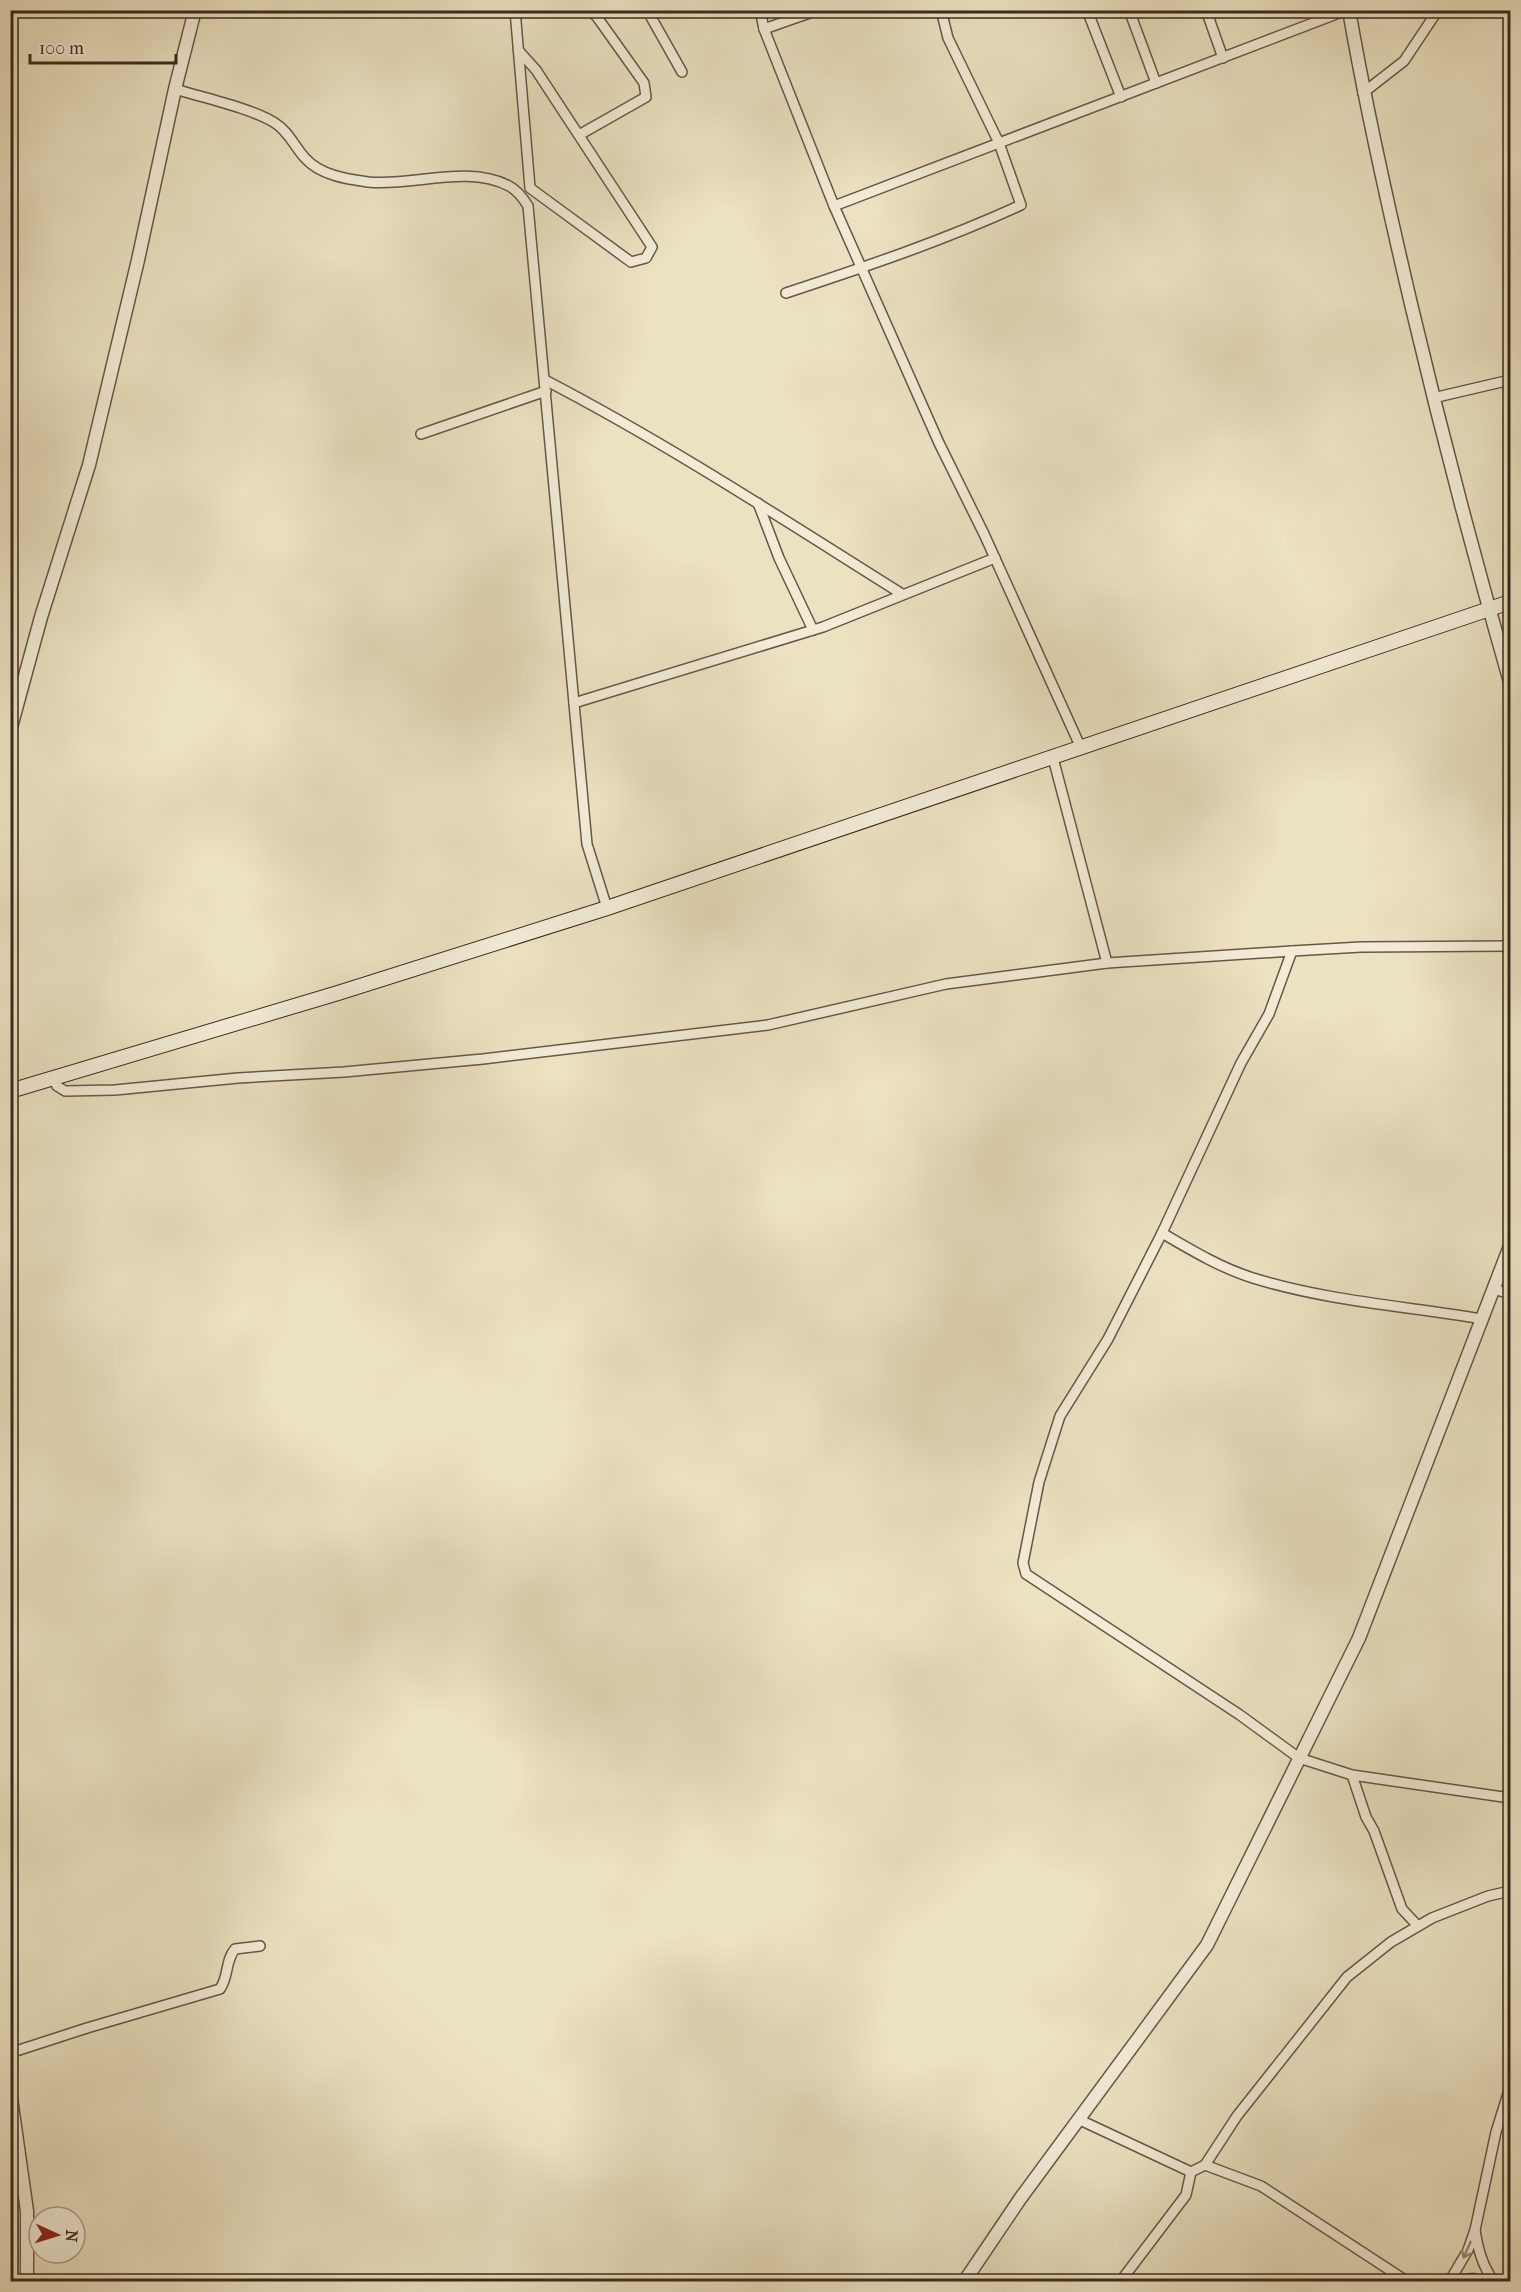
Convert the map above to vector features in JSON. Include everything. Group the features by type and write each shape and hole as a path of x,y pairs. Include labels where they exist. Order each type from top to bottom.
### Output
{"main road":[{"path":"10,1091 338,993 607,908 1510,602"}],"street":[{"path":"10,731 41,617 89,465 195,10"},
{"path":"515,10 518,50 530,188 631,262 646,258 652,247 536,70 518,50"},
{"path":"579,135 646,97 644,83 590,10"},
{"path":"647,10 682,72"},
{"path":"760,10 764,29 834,206 939,442 995,558 1081,748"},
{"path":"764,29 818,10"},
{"path":"786,294 973,227 1021,205 999,143 948,38 941,10"},
{"path":"1087,10 1121,97"},
{"path":"1129,10 1156,83"},
{"path":"1206,10 1223,58"},
{"path":"834,206 1348,10 1363,93 1433,398 1510,682"},
{"path":"1363,93 1404,61 1438,10"},
{"path":"175,88 277,124 307,160 327,174 370,182 455,177 483,178 508,185 528,206 587,844 607,908"},
{"path":"545,380 618,418 902,594"},
{"path":"1433,398 1510,380"},
{"path":"421,434 546,391"},
{"path":"758,503 779,558 813,630"},
{"path":"574,703 813,630 995,558"},
{"path":"1053,758 1107,963"},
{"path":"53,1079 57,1086 64,1090 115,1090 238,1077 344,1072 483,1059 768,1025 946,984 1107,963 1361,947 1510,946"},
{"path":"1292,951 1269,1014 1241,1063 1162,1233 1108,1338 1060,1416 1039,1482 1023,1563 1026,1574 1240,1715 1299,1758 1352,1775 1510,1798"},
{"path":"1162,1233 1195,1252 1250,1277 1308,1293 1482,1319"},
{"path":"964,2282 1020,2199 1207,1945 1359,1638 1510,1246"},
{"path":"1494,1289 1510,1294"},
{"path":"1352,1775 1402,1909 1418,1926"},
{"path":"1191,2172 1205,2165 1244,2108 1347,1977 1391,1941 1432,1918 1488,1896 1510,1891"},
{"path":"10,2053 220,1989 224,1983 230,1955 235,1948 260,1946"},
{"path":"1449,2282 1468,2250 1475,2230 1496,2132 1510,2087"},
{"path":"10,2091 27,2211 27,2282"},
{"path":"1080,2120 1191,2172"},
{"path":"1205,2165 1261,2186 1408,2282"},
{"path":"1120,2282 1186,2195 1191,2172"},
{"path":"1475,2230 1479,2253 1494,2282"},
{"path":"1458,2282 1473,2280 1482,2282"}]}
